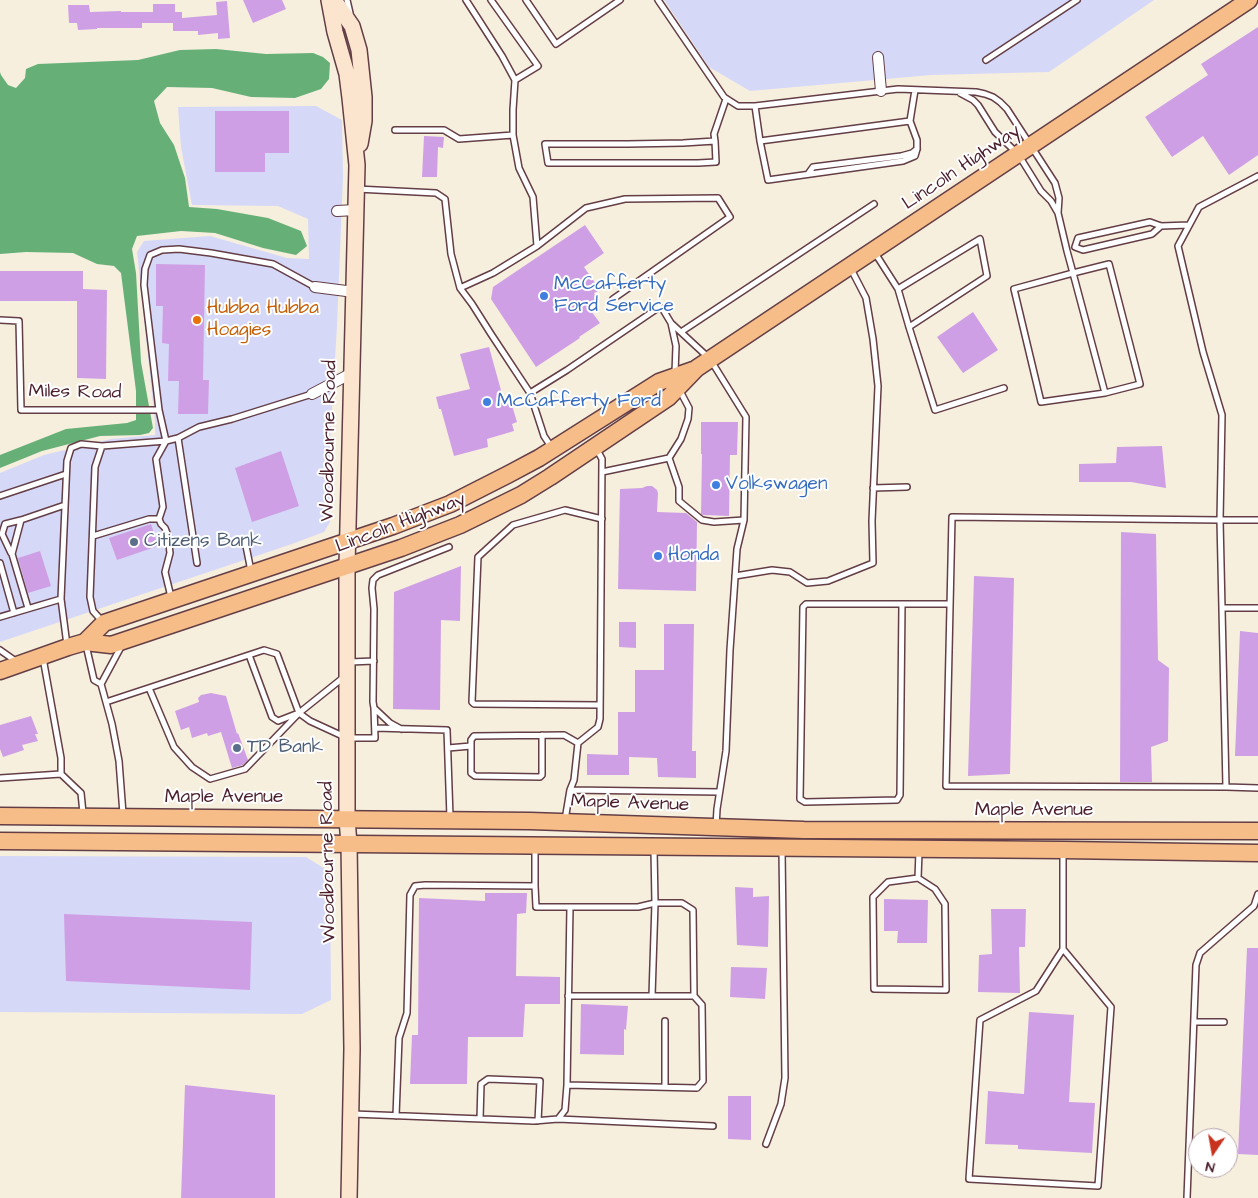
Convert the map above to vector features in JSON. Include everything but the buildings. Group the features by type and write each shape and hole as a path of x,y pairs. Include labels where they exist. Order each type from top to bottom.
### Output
{"main road":[{"name":"Woodbourne Road","path":"329,0 335,32 347,74 357,165"},
{"name":"Woodbourne Road","path":"334,0 352,26 359,50 364,97 364,121 357,165 356,189 347,566 347,819 352,1049 349,1198"},
{"name":"Lincoln Highway","path":"0,671 86,642 111,646 430,537 521,495 669,397 677,382 1249,0"},
{"name":"Lincoln Highway","path":"86,642 98,617 172,600 407,521 450,504 510,474 553,449 659,382 677,382"},
{"name":"Maple Avenue","path":"0,816 450,820 881,831 1258,831"},
{"name":"Maple Avenue","path":"0,841 1258,853"}],"street":[{"path":"878,57 881,91"},
{"path":"337,211 356,210"},
{"path":"315,287 354,292"},
{"path":"312,394 352,373"}],"lane":[{"path":"347,0 352,26"},
{"path":"466,0 516,80 513,135 519,168 533,197 537,246"},
{"path":"491,0 538,66 516,80"},
{"path":"526,0 556,44 620,0"},
{"path":"658,0 724,97 738,106 755,106 898,90 985,94 1000,102 1006,109 1041,191 1051,201 1058,213 1105,392"},
{"path":"986,60 1077,0"},
{"path":"755,106 768,180 903,161 914,156 917,149 917,140 910,121 915,90"},
{"path":"956,92 978,105 995,132 1024,150 1055,183 1059,198 1058,213"},
{"path":"715,141 546,144 548,163 716,162 715,141 714,134 726,99"},
{"path":"760,140 910,121"},
{"path":"395,130 444,130 459,139 513,135"},
{"path":"1226,787 1220,520 1222,415 1204,352 1178,246 1199,207 1258,176"},
{"path":"356,189 436,193 445,199 451,254 460,288 530,394 544,436 553,449"},
{"path":"460,288 493,274 537,246 586,208 625,199 718,198 730,217 613,299"},
{"path":"680,332 874,204"},
{"path":"1075,247 1078,238 1150,222 1161,226 1189,225"},
{"path":"1067,250 1075,247 1083,250 1152,234 1161,226"},
{"path":"898,289 980,239 987,276 909,327"},
{"path":"172,600 165,572 170,553 168,536 159,519 164,507 156,459 166,441 159,410 144,285 145,269 150,255 162,250 179,249 274,264 315,287"},
{"path":"873,251 898,289 935,410 1004,388"},
{"path":"1109,264 1140,384 1105,392 1041,402 1014,289 1109,264"},
{"path":"736,576 772,570 790,572 807,583 828,581 873,563 872,521 878,386 866,298 850,266"},
{"path":"530,394 658,308 662,308 671,323 746,417 744,520 737,549 726,751 719,792 716,827"},
{"name":"Miles Road","path":"0,320 19,321 20,410 159,410"},
{"path":"602,472 669,458 681,439 688,419 689,408 677,382 676,346 671,323"},
{"path":"68,647 61,599 66,460 71,448 80,444 102,446 166,441 178,438 199,427 232,419 312,394"},
{"path":"178,438 197,563"},
{"path":"98,617 90,597 95,467 102,446"},
{"path":"565,822 570,790 574,780 578,743 598,727 600,719 602,459 596,447"},
{"path":"669,458 679,487 679,501 702,520 714,522 744,520"},
{"path":"0,496 66,474"},
{"path":"873,488 907,487"},
{"path":"28,608 12,554 2,534 5,524 65,505"},
{"path":"600,705 474,704 472,702 478,557 513,525 565,510 602,519"},
{"path":"1258,520 952,517 946,786 1258,788"},
{"path":"93,536 149,519 159,519"},
{"path":"12,554 21,520"},
{"path":"245,541 251,574"},
{"path":"106,702 264,650 277,654 299,713 310,721 347,738 375,738 373,702 373,580 403,565 449,547"},
{"path":"397,549 403,565"},
{"path":"0,563 14,613"},
{"path":"0,617 61,599"},
{"path":"902,604 900,795 897,800 805,802 800,798 803,607 806,604 902,604 950,604"},
{"path":"1222,608 1258,608"},
{"path":"123,817 119,761 112,724 101,684 124,641"},
{"path":"86,642 94,680 101,684"},
{"path":"0,650 19,664"},
{"path":"249,655 272,717 278,721 299,713"},
{"path":"43,656 61,758 61,774 81,793 83,817"},
{"path":"149,688 174,747 192,767 210,779 245,769 299,713 347,668 374,661"},
{"path":"374,708 401,729"},
{"path":"375,728 447,730 450,820"},
{"path":"542,735 542,775 540,777 475,776 471,773 471,740 474,736 542,735 564,735 578,743"},
{"path":"448,748 471,746"},
{"path":"0,778 61,774"},
{"path":"570,790 719,792"},
{"path":"535,846 536,907 638,907 655,903 682,903 693,910 694,996 702,1005 703,1080 697,1088 567,1085"},
{"path":"652,996 655,903 654,847"},
{"path":"766,1144 781,1104 785,1078 782,848"},
{"path":"918,878 919,849"},
{"path":"1062,850 1062,950 1036,991 980,1020 969,1179 1098,1186 1111,1008 1062,950"},
{"path":"918,878 935,889 945,904 946,990 874,989 874,897 888,882 918,878"},
{"path":"396,1116 399,1038 407,1013 410,895 415,886 535,886"},
{"path":"1187,1198 1196,965 1200,953 1254,906 1258,894"},
{"path":"558,1119 566,1110 570,907"},
{"path":"568,996 694,996"},
{"path":"665,1021 665,1087"},
{"path":"1194,1022 1224,1022"},
{"path":"480,1119 481,1084 488,1079 540,1081 538,1121"},
{"path":"351,1114 538,1121 558,1119 713,1126"}],"shaded area":[{"path":"664,0 1154,0 1049,72 931,75 750,91 709,67"},
{"path":"316,106 342,120 343,177 330,442 330,522 324,532 289,545 0,642 0,473 44,455 111,439 155,435 137,252 144,241 210,236 287,258 309,259 308,219 278,206 192,205 181,147 178,107"},
{"path":"0,856 306,857 330,872 331,1000 302,1014 0,1012"}],"green space":[{"path":"216,49 266,54 313,53 323,57 330,63 329,79 321,89 295,98 251,97 212,88 167,87 154,101 160,123 174,145 185,178 189,207 217,209 268,218 301,231 307,246 296,255 263,248 215,233 181,231 137,236 132,249 136,273 141,362 153,428 149,433 140,435 100,436 42,451 0,468 0,455 66,429 127,423 136,420 136,391 121,273 114,266 97,264 73,253 26,252 0,254 0,72 8,85 16,88 25,78 26,69 38,64 138,60 180,50"}],"place":[{"name":"McCafferty Ford Service","path":"544,296"},
{"name":"Hubba Hubba Hoagies","path":"197,320"},
{"name":"McCafferty Ford","path":"487,402"},
{"name":"Volkswagen","path":"716,485"},
{"name":"Citizens Bank","path":"134,542"},
{"name":"Honda","path":"658,556"},
{"name":"TD Bank","path":"237,748"}]}
